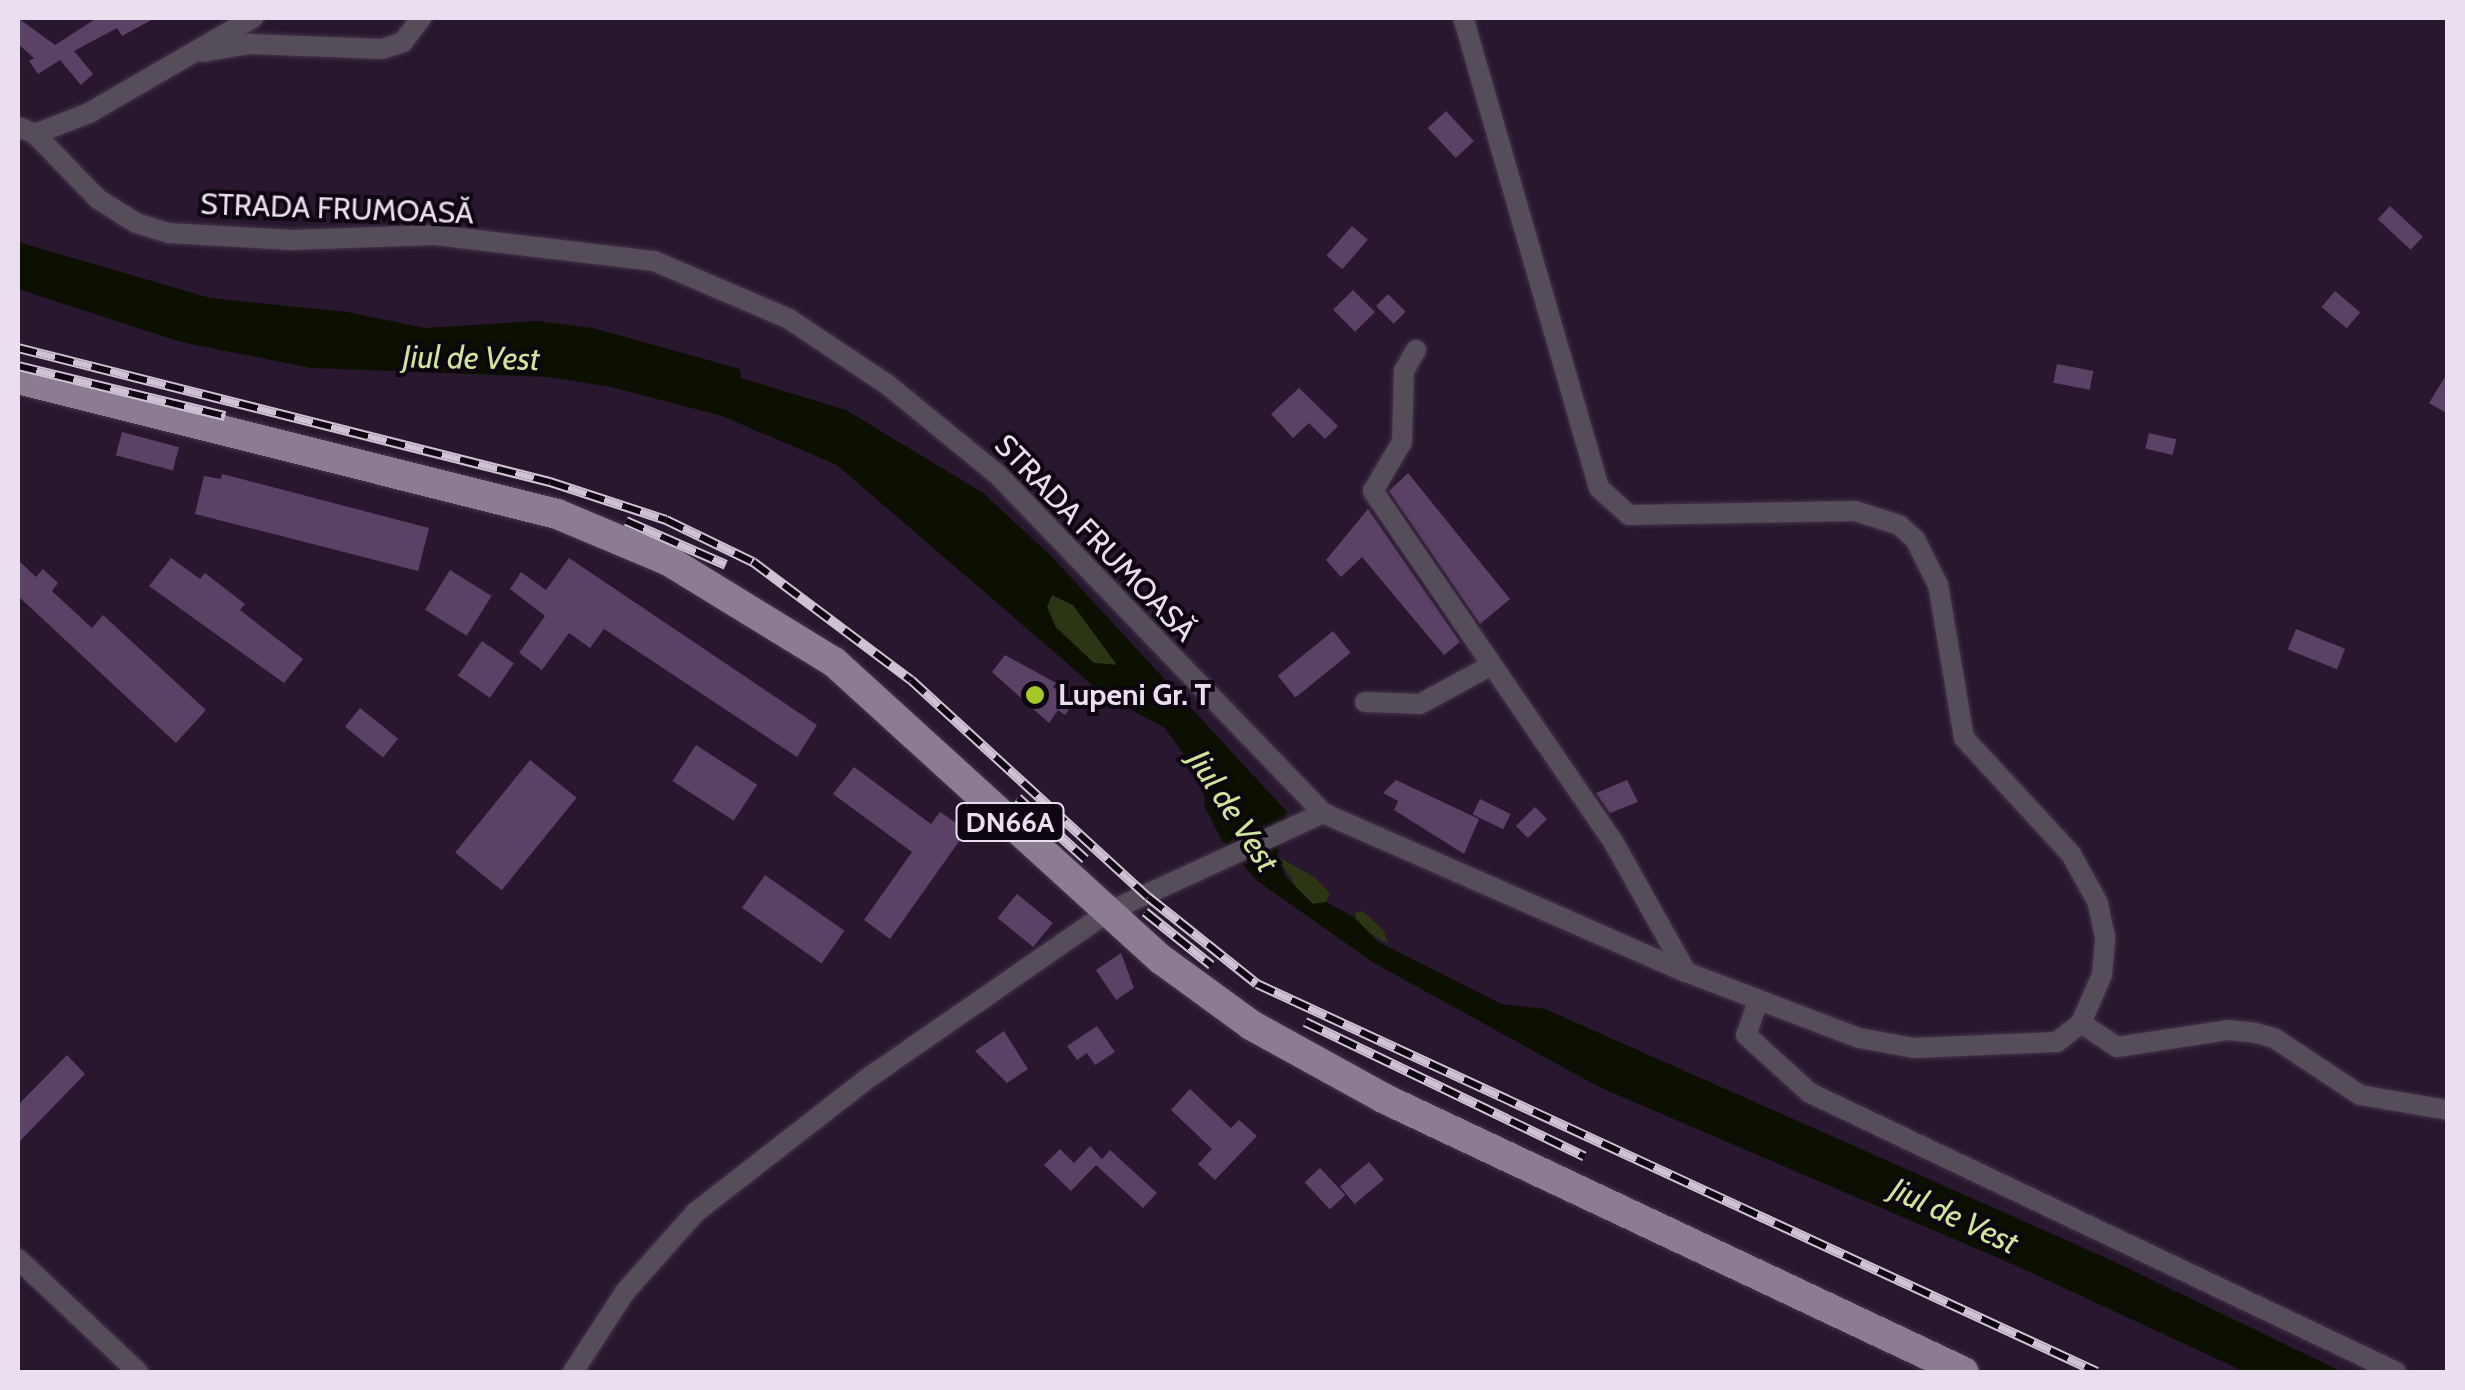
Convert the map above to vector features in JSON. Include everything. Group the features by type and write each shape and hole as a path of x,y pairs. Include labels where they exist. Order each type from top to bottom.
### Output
{"main road":[{"name":"DN66A","path":"18,379 557,514 669,561 834,662 1108,912 1207,994 1322,1066 1964,1372"}],"street":[{"path":"26,130 89,113 253,18"},
{"path":"195,53 249,44 372,51 403,42 420,18"},
{"path":"572,1372 625,1292 696,1212 871,1076 1108,912 1203,874 1318,818 1686,972 1859,1038 1914,1048 2057,1042 2081,1023 2102,976 2105,937 2098,903 2071,854 1964,738 1938,585 1915,539 1899,525 1855,510 1630,515 1599,488 1464,18"},
{"name":"STRADA FRUMOASĂ","path":"26,130 98,199 136,223 168,232 292,240 435,236 654,262 789,320 888,385 998,475 1318,818"},
{"path":"1416,350 1404,372 1402,442 1373,491 1479,638 1490,666 1614,842 1686,972"},
{"path":"1365,702 1420,704 1490,666"},
{"path":"1758,1001 1746,1035 1810,1093 2396,1372"},
{"path":"2081,1023 2117,1047 2228,1030 2274,1038 2360,1096 2448,1110"},
{"path":"18,1259 138,1372"}],"green space":[{"path":"1052,595 1073,605 1118,665 1094,663 1056,627 1047,608"},
{"path":"1277,856 1314,877 1330,893 1326,902 1313,904 1298,890"},
{"path":"1363,911 1384,931 1388,944 1355,924 1356,912"}],"water":[{"name":"Jiul de Vest","path":"18,242 210,298 347,312 425,328 537,321 593,328 740,369 741,378 846,410 983,493 1051,556 1287,812 1277,856 1286,877 1313,904 1326,902 1354,917 1377,941 1501,1004 1545,1009 2111,1260 2342,1372 2245,1372 2017,1266 1599,1087 1374,963 1256,880 1221,839 1205,807 1203,781 1165,728 1104,695 837,465 722,416 611,387 548,377 311,368 181,342 18,289","holes":["1052,595 1073,605 1117,665 1094,663 1056,628 1047,607"]}],"building":[{"path":"18,18 55,45 97,18 155,18 122,36 117,28 74,51 93,74 81,85 60,60 38,74 29,61 34,58 18,44"},
{"path":"1446,111 1474,141 1456,158 1428,128"},
{"path":"2390,206 2423,237 2411,250 2378,219"},
{"path":"1352,226 1368,240 1342,269 1326,255"},
{"path":"1353,290 1375,312 1355,332 1333,310"},
{"path":"2335,291 2360,312 2347,328 2322,307"},
{"path":"1388,294 1406,312 1394,324 1376,306"},
{"path":"2057,364 2093,371 2090,390 2053,383"},
{"path":"2448,372 2448,414 2429,403"},
{"path":"1299,388 1338,426 1325,439 1309,423 1293,438 1271,414"},
{"path":"122,432 179,447 173,470 116,455"},
{"path":"2149,433 2176,439 2173,455 2145,449"},
{"path":"1408,473 1510,599 1480,624 1389,491"},
{"path":"222,474 429,528 418,571 195,514 204,476 221,479"},
{"path":"1368,509 1460,642 1444,655 1362,557 1341,577 1326,560"},
{"path":"171,558 200,579 205,573 245,604 240,610 303,659 284,683 149,586"},
{"path":"569,558 817,725 797,757 604,629 590,648 569,633 542,670 519,653 545,616 510,589 521,572 546,590"},
{"path":"18,560 36,577 43,569 58,583 52,591 92,628 103,615 206,710 176,743 18,596"},
{"path":"450,570 492,596 467,636 425,610"},
{"path":"2296,629 2345,649 2337,669 2288,649"},
{"path":"1333,631 1351,653 1295,697 1278,676"},
{"path":"482,641 514,663 490,698 458,675"},
{"path":"1005,655 1056,683 1053,687 1074,702 1065,715 1058,710 1049,723 992,672"},
{"path":"360,708 398,739 383,757 345,727"},
{"path":"696,745 757,785 734,821 673,781"},
{"path":"530,760 577,798 502,890 455,852"},
{"path":"854,767 931,824 940,812 967,830 890,939 864,920 912,852 833,794"},
{"path":"1396,780 1479,819 1464,854 1394,810 1398,801 1383,793"},
{"path":"1627,780 1638,802 1610,813 1596,793"},
{"path":"1480,799 1511,814 1503,829 1473,814"},
{"path":"1535,807 1547,819 1528,838 1516,826"},
{"path":"765,875 844,931 822,963 742,908"},
{"path":"1017,894 1053,923 1033,947 997,918"},
{"path":"1121,953 1134,988 1116,1000 1096,970"},
{"path":"1097,1026 1115,1052 1095,1065 1087,1053 1077,1060 1067,1046"},
{"path":"1004,1031 1028,1069 1007,1083 975,1051"},
{"path":"67,1055 85,1074 18,1143 18,1105"},
{"path":"1190,1089 1231,1128 1239,1120 1257,1136 1215,1180 1198,1164 1212,1149 1171,1110"},
{"path":"1090,1146 1102,1159 1110,1150 1157,1193 1143,1208 1096,1165 1071,1191 1044,1165 1060,1149 1074,1163"},
{"path":"1369,1162 1384,1180 1355,1204 1340,1186"},
{"path":"1320,1168 1345,1195 1330,1209 1305,1182"}],"railway":[{"path":"18,348 550,482 666,520 753,562 911,680 1148,897 1257,984 2097,1372"},
{"path":"18,366 225,416"},
{"path":"626,521 726,565"},
{"path":"1018,798 1085,859"},
{"path":"1145,912 1211,965"},
{"path":"1305,1022 1584,1156"}],"place":[{"name":"Lupeni Gr. T","path":"1035,695"}]}
